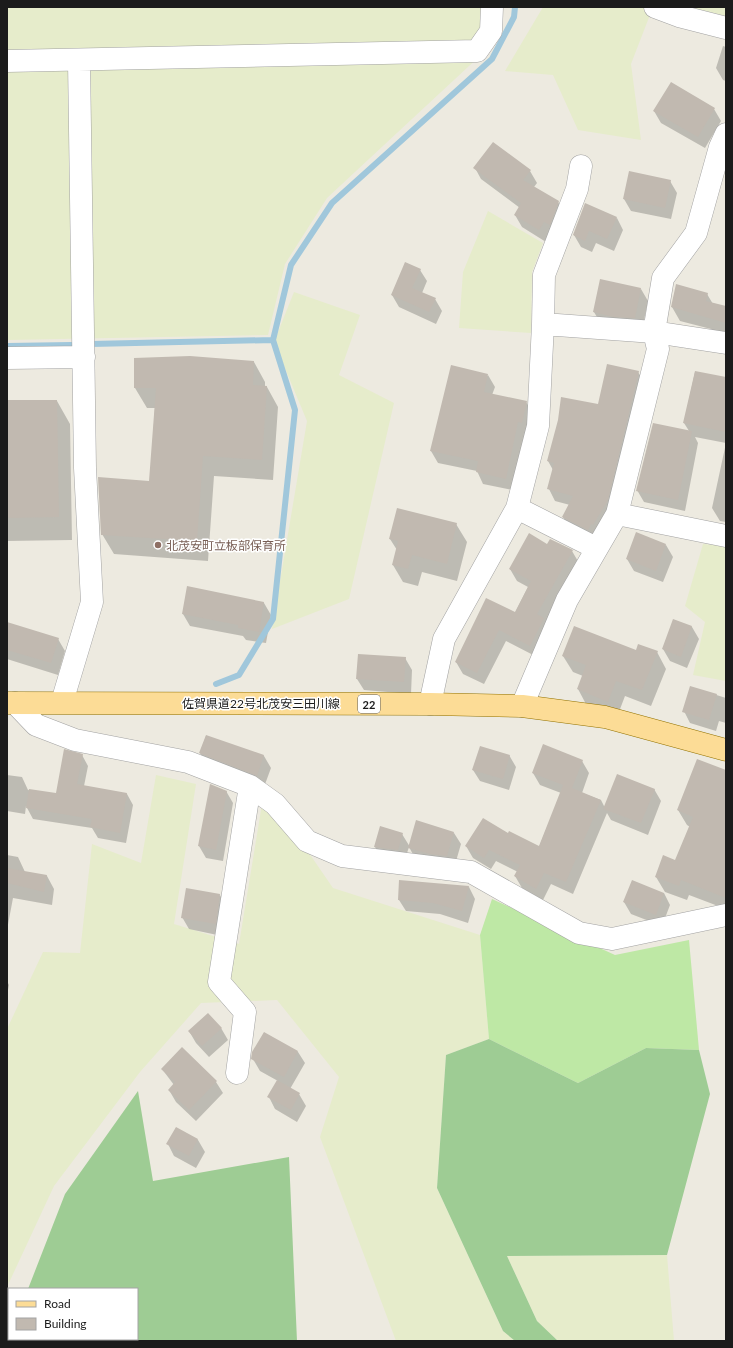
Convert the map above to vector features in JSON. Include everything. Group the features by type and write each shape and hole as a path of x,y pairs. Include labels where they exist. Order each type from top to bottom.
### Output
{"main road":[{"name":"佐賀県道22号北茂安三田川線","path":"11,703 430,704 522,706 605,717 726,750"}],"street":[{"path":"7,61 79,61 477,51 491,31 492,7"},
{"path":"655,7 679,16 726,28"},
{"path":"62,702 92,602 85,468 79,61"},
{"path":"522,706 567,600 617,514 658,349 654,332 664,278 696,233 720,147 726,134"},
{"path":"430,704 444,639 517,508 538,426 544,275 577,189 581,166"},
{"path":"543,324 654,332 726,343"},
{"path":"7,358 84,357"},
{"path":"517,508 596,548"},
{"path":"617,514 726,536"},
{"path":"11,703 36,725 75,740 188,762 250,786 275,804 307,841 342,856 471,872 579,933 612,939 726,915"},
{"path":"237,1073 245,1012 219,982 250,786"}],"green space":[{"path":"7,7 482,7 483,53 327,198 285,264 268,335 7,340"},
{"path":"543,7 653,7 631,64 641,140 578,130 553,75 505,71"},
{"path":"689,7 726,7 726,16"},
{"path":"488,211 543,243 532,272 531,333 459,328 463,272"},
{"path":"294,292 360,315 339,375 394,403 349,599 272,629 307,421 274,342"},
{"path":"703,544 726,546 726,681 693,675 705,622 685,606"},
{"path":"156,775 196,784 174,924 239,944 262,804 311,856 333,888 480,935 489,1039 446,1055 437,1188 503,1331 515,1341 396,1341 320,1137 339,1077 277,1000 201,1003 140,1072 54,1186 7,1287 7,1029 43,952 80,953 92,844 141,863"},
{"path":"492,899 615,955 689,940 699,1050 646,1048 578,1083 489,1039 480,935"},
{"path":"489,1039 578,1083 646,1048 699,1050 710,1094 667,1255 507,1256 537,1321 558,1341 515,1341 503,1331 437,1188 446,1055"},
{"path":"138,1091 153,1181 289,1157 297,1341 7,1341 8,1339 138,1340 138,1288 28,1288 65,1194"},
{"path":"667,1255 674,1341 558,1341 537,1321 507,1256"}],"building":[{"path":"671,82 715,108 698,137 653,111"},
{"path":"493,142 531,170 523,180 559,201 550,225 544,222 539,230 514,215 521,203 473,168"},
{"path":"629,171 671,180 665,208 623,199"},
{"path":"585,203 617,217 607,239 589,231 585,241 573,235"},
{"path":"405,262 421,269 412,288 436,298 429,312 391,295"},
{"path":"600,279 641,288 635,318 614,317 593,312"},
{"path":"676,284 708,293 706,301 726,306 726,323 671,307"},
{"path":"190,356 254,361 253,385 267,386 262,460 203,456 197,541 101,535 98,477 149,481 156,388 134,388 134,358"},
{"path":"607,364 639,371 608,500 593,525 591,524 588,530 562,517 573,496 547,489 554,463 547,461 558,420 561,397 598,404"},
{"path":"451,365 488,374 484,392 527,401 522,423 518,422 506,479 476,472 478,461 430,451"},
{"path":"695,371 726,377 726,432 683,423"},
{"path":"7,400 57,400 59,517 7,518"},
{"path":"653,423 692,431 678,500 636,491"},
{"path":"397,508 457,523 447,564 412,555 408,569 392,565 398,541 389,539"},
{"path":"636,532 666,544 656,571 626,559"},
{"path":"529,533 547,544 550,539 573,550 537,614 544,618 530,646 499,630 477,673 455,662 486,598 515,612 531,581 509,569"},
{"path":"187,586 264,602 259,632 238,628 238,625 182,614"},
{"path":"673,619 692,626 681,657 662,649"},
{"path":"7,622 59,638 51,663 7,650"},
{"path":"574,626 636,650 638,644 658,651 642,690 616,681 608,702 577,689 586,665 562,656"},
{"path":"358,654 406,657 404,682 356,679"},
{"path":"690,686 717,694 709,720 682,712"},
{"path":"206,735 264,755 257,776 199,753"},
{"path":"543,744 583,760 572,788 601,800 566,882 544,873 536,889 514,876 520,865 489,850 484,858 465,846 483,818 508,833 509,831 539,846 563,785 532,773"},
{"path":"480,746 510,755 503,779 472,770"},
{"path":"64,749 83,754 77,784 127,793 120,833 90,827 92,819 26,808 29,789 56,793"},
{"path":"697,759 726,770 726,898 681,880 679,886 655,877 663,855 675,860 693,817 677,810"},
{"path":"617,774 655,789 641,823 603,809"},
{"path":"210,784 227,791 216,850 198,846"},
{"path":"416,820 454,832 447,856 430,854 408,848"},
{"path":"380,826 403,833 398,850 374,847"},
{"path":"7,868 47,875 44,892 7,883"},
{"path":"399,880 469,886 462,911 433,903 398,900"},
{"path":"632,880 664,893 656,915 623,902"},
{"path":"186,888 220,894 216,924 181,918"},
{"path":"208,1013 222,1028 202,1046 188,1031"},
{"path":"264,1032 298,1051 284,1077 251,1059 252,1052"},
{"path":"182,1047 217,1081 189,1110 168,1090 175,1082 161,1069"},
{"path":"277,1080 300,1093 291,1110 267,1097"},
{"path":"176,1127 198,1139 189,1156 166,1144"}],"waterway":[{"path":"216,684 239,675 273,619 295,410 273,340 291,265 332,203 492,59 514,17 515,7"},
{"path":"91,344 273,340"},
{"path":"7,346 71,345"}],"place":[{"name":"北茂安町立板部保育所","path":"158,545"}]}
